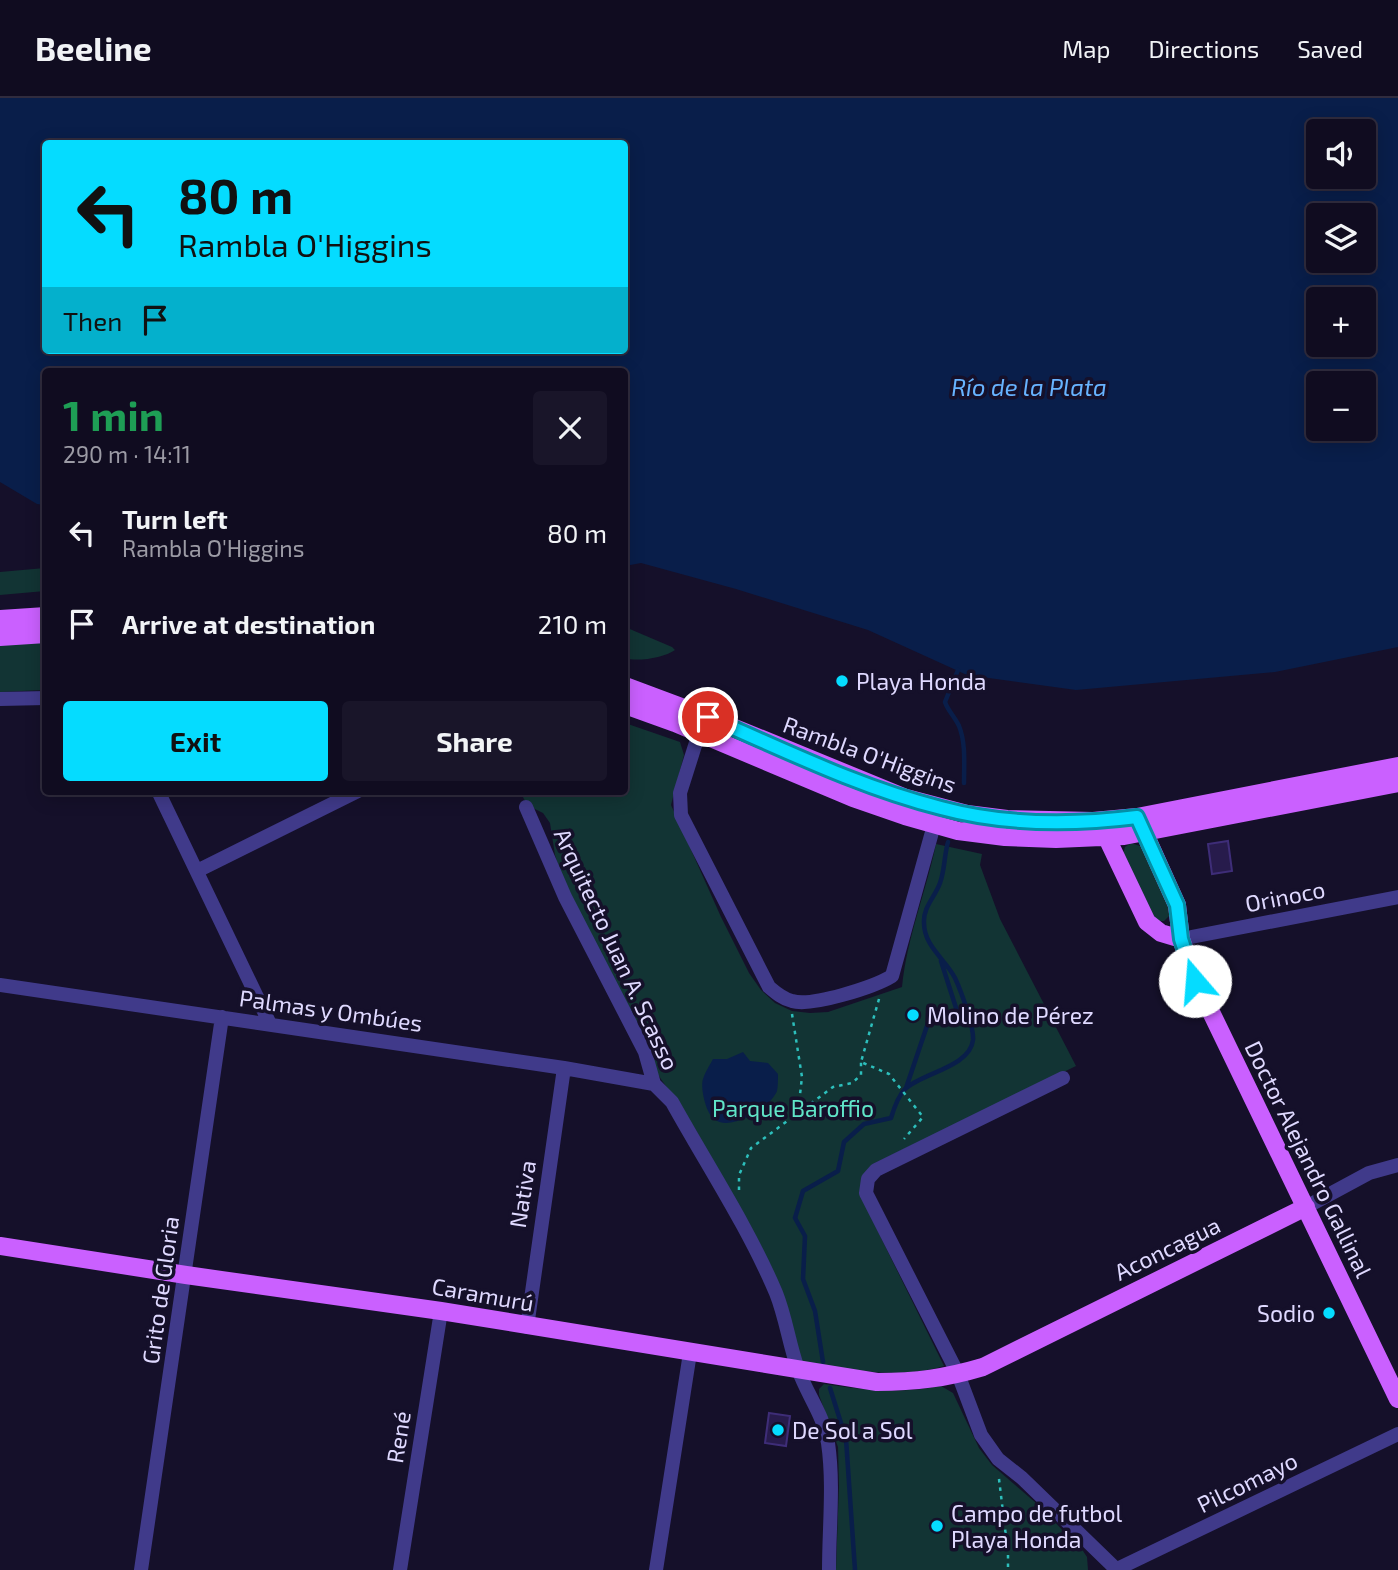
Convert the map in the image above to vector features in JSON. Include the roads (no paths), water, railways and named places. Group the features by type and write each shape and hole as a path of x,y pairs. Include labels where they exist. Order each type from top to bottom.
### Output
{"main road":[{"path":"0,619 42,616"},
{"path":"0,637 42,634"},
{"name":"Rambla O'Higgins","path":"628,687 708,717 858,780 942,809 1007,819 1141,825 1398,783"},
{"name":"Rambla O'Higgins","path":"628,706 853,798 934,825 1005,837 1107,838 1141,825 1398,766"},
{"name":"Doctor Alejandro Gallinal","path":"1141,825 1177,905 1181,939 1195,981 1398,1399"},
{"path":"1107,838 1147,922 1161,933 1181,939"},
{"name":"Aconcagua","path":"958,1374 1001,1358 1306,1207"},
{"name":"Caramurú","path":"0,1246 441,1311 877,1382 919,1382 958,1374"}],"street":[{"path":"0,699 42,698"},
{"path":"699,733 680,793 681,815 769,987 791,1001 813,1001 883,982 892,976 934,825"},
{"path":"160,795 270,1024"},
{"path":"197,871 350,795"},
{"name":"Arquitecto Juan A. Scasso","path":"526,807 565,897 645,1052 654,1084 672,1102 776,1293 798,1370 819,1412 827,1439 830,1463 829,1570"},
{"name":"Orinoco","path":"1181,939 1398,897"},
{"name":"Palmas y Ombúes","path":"0,985 564,1068 654,1084"},
{"name":"Grito de Gloria","path":"141,1570 222,1017"},
{"name":"Nativa","path":"527,1326 564,1068"},
{"path":"1063,1078 876,1170 868,1179 866,1193 958,1374 981,1434 995,1454 1116,1570"},
{"name":"Aconcagua","path":"1306,1207 1370,1173 1398,1165"},
{"name":"René","path":"400,1570 441,1311"},
{"path":"656,1570 690,1353"},
{"name":"Pilcomayo","path":"1116,1570 1398,1434"}],"water":[{"name":"Río de la Plata","path":"0,98 1398,98 1398,647 1275,672 1076,690 967,675 868,630 641,563 628,565 628,368 42,368 42,505 0,482"},
{"path":"743,1052 750,1061 768,1063 778,1074 777,1091 759,1111 739,1121 721,1122 711,1116 706,1106 703,1079 713,1059 727,1059"}],"waterway":[{"path":"958,670 945,702 963,740 964,783"},
{"path":"823,1362 815,1311 803,1279 805,1236 795,1218 803,1191 838,1171 844,1142 864,1124 891,1118 905,1089 964,1057 973,1040 964,1000 955,978 927,939 925,931 925,912 940,883 948,842"},
{"path":"906,1088 928,1023 957,1011 941,961"},
{"path":"830,1388 846,1439 855,1570"}],"place":[{"name":"Playa Honda","path":"842,681"},
{"name":"Molino de Pérez","path":"913,1015"},
{"name":"Sodio","path":"1329,1313"},
{"name":"De Sol a Sol","path":"778,1430"},
{"name":"Campo de futbol Playa Honda","path":"937,1526"}],"park label":[{"name":"Parque Baroffio","path":"793,1108"}]}
